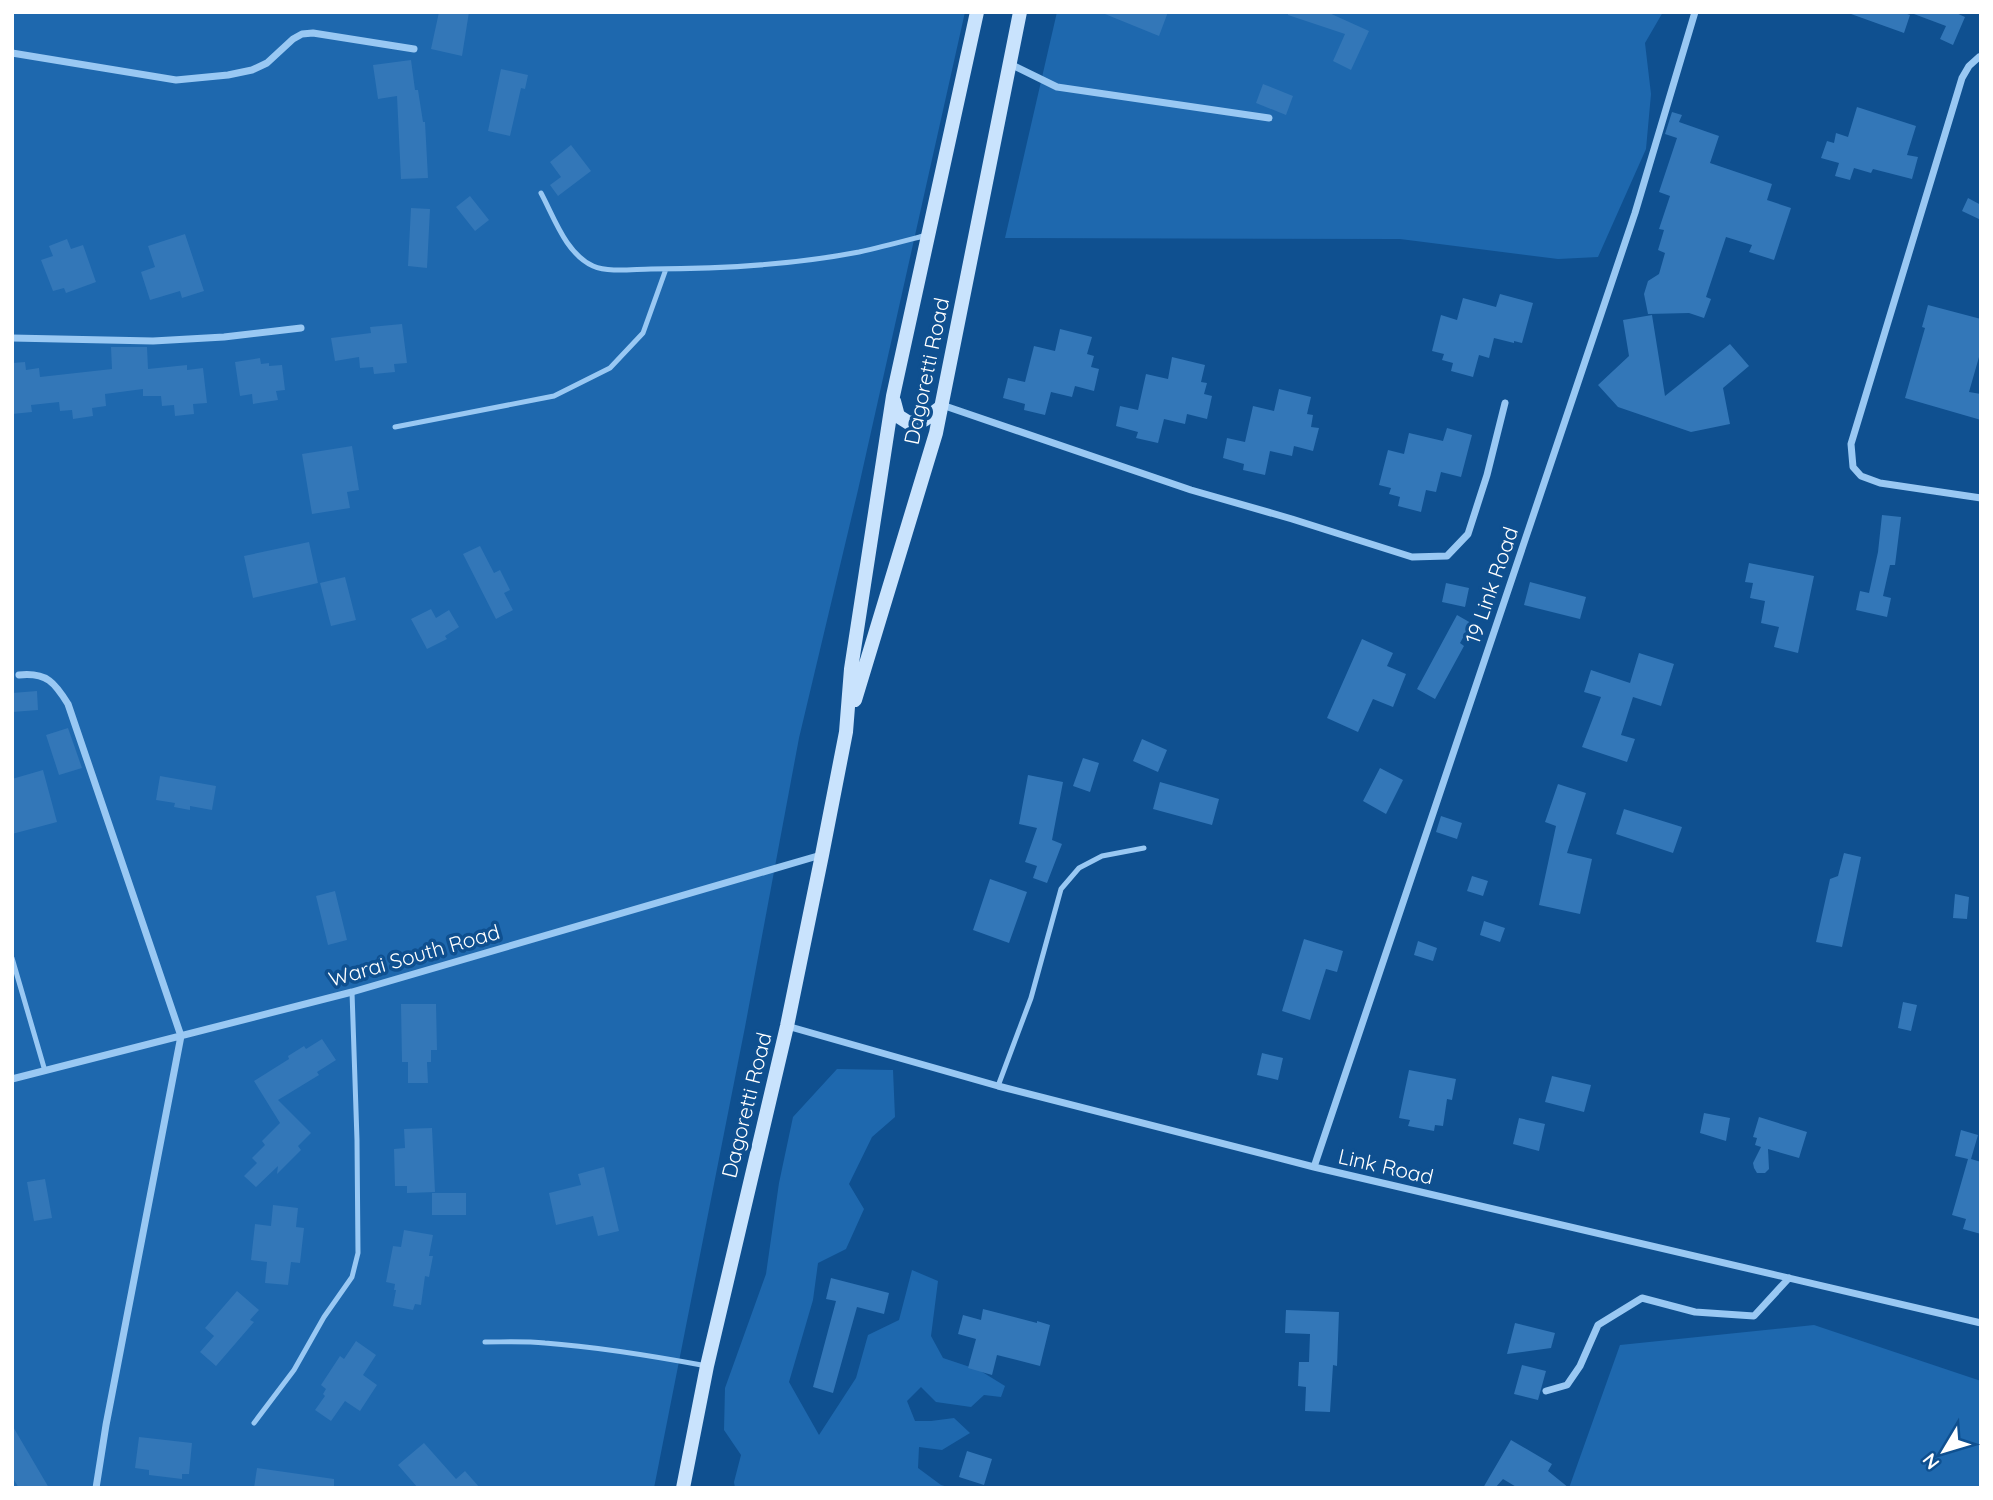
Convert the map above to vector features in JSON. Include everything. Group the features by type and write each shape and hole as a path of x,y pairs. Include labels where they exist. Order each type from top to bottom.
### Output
{"main road":[{"name":"Dagoretti Road","path":"846,732 851,669 893,396 976,12"},
{"name":"Dagoretti Road","path":"682,1488 707,1366 787,1026 846,732 936,433 1020,12"},
{"path":"893,396 898,416 909,423 924,420 941,406"}],"street":[{"name":"19 Link Road","path":"1314,1167 1635,213 1695,12"},
{"path":"12,53 176,80 252,70 267,63 302,34 313,33 414,49"},
{"path":"1979,57 1969,66 1962,78 1851,444 1853,467 1861,476 1880,483 1981,498"},
{"path":"1009,63 1057,87 1269,118"},
{"path":"12,338 153,341 224,337 301,328"},
{"path":"941,406 1191,490 1412,557 1447,556 1468,534 1487,475 1505,403"},
{"path":"19,676 32,674 45,677 56,685 68,704 181,1036 96,1488"},
{"name":"Warai South Road","path":"12,1079 352,992 822,855"},
{"name":"Link Road","path":"787,1026 998,1086 1314,1167 1981,1323"},
{"path":"1546,1391 1567,1385 1580,1366 1598,1325 1642,1298 1695,1312 1754,1316 1789,1278"}],"lane":[{"path":"541,193 563,235 578,256 593,266 609,269 787,263 860,252 927,235"},
{"path":"395,427 554,396 610,368 643,333 666,269"},
{"path":"998,1086 1031,998 1061,889 1079,868 1102,856 1144,848"},
{"path":"12,958 45,1071"},
{"path":"254,1423 294,1370 324,1317 352,1278 358,1253 352,992"},
{"path":"485,1342 542,1342 579,1346 707,1366"}],"shaded area":[{"path":"12,12 965,12 858,490 799,738 654,1488 12,1488"},
{"path":"1057,12 1663,12 1645,43 1651,94 1646,149 1598,257 1558,259 1400,239 1005,238"},
{"path":"837,1069 893,1070 895,1117 872,1137 849,1184 864,1209 846,1249 818,1263 813,1300 789,1382 819,1435 856,1378 868,1335 899,1320 912,1270 938,1281 931,1336 943,1358 979,1370 1005,1386 1001,1397 984,1395 971,1407 936,1402 921,1387 907,1401 915,1421 954,1418 970,1433 942,1450 919,1447 918,1468 941,1485 952,1488 735,1488 741,1455 724,1430 725,1388 766,1274 779,1183 793,1117"},
{"path":"1814,1325 1981,1381 1981,1488 1569,1488 1620,1345"}],"building":[{"path":"439,12 469,12 462,56 431,49"},
{"path":"1100,12 1168,12 1159,36"},
{"path":"1288,12 1327,12 1369,31 1351,70 1333,61 1345,34 1288,15"},
{"path":"1851,12 1902,12 1910,15 1904,33"},
{"path":"1954,12 1965,17 1953,45 1940,39 1946,26 1914,14"},
{"path":"411,60 415,90 418,90 425,122 428,178 401,179 397,96 378,99 373,65"},
{"path":"501,69 528,75 525,89 521,88 510,136 488,131"},
{"path":"1263,84 1293,96 1286,115 1256,103"},
{"path":"1857,107 1916,126 1907,155 1918,157 1912,179 1873,169 1871,173 1854,168 1850,180 1835,176 1839,163 1821,158 1827,141 1834,143 1836,133 1848,137"},
{"path":"1672,112 1682,115 1679,122 1719,136 1710,163 1772,184 1767,200 1791,208 1774,260 1749,252 1752,245 1726,237 1706,297 1711,299 1704,318 1689,313 1648,314 1644,294 1648,281 1659,274 1665,253 1658,250 1664,230 1659,229 1670,196 1659,192 1677,138 1665,134"},
{"path":"571,145 591,171 558,196 550,185 561,177 550,162"},
{"path":"470,196 489,220 475,231 456,207"},
{"path":"1968,198 1981,205 1981,220 1962,211"},
{"path":"411,208 430,209 427,268 408,266"},
{"path":"185,234 204,291 182,298 180,291 150,300 141,272 155,267 148,246"},
{"path":"67,239 71,249 83,245 96,282 66,293 64,288 53,291 41,260 53,256 49,246"},
{"path":"1500,294 1533,303 1522,343 1494,338 1489,358 1479,355 1473,377 1451,371 1453,363 1442,360 1444,354 1432,351 1441,315 1457,320 1463,298 1496,307"},
{"path":"1928,305 1981,319 1981,350 1969,392 1981,394 1981,420 1905,398 1925,328 1922,327"},
{"path":"1652,315 1665,396 1730,344 1749,366 1723,388 1730,424 1691,432 1618,407 1598,385 1629,356 1623,320"},
{"path":"402,324 407,363 394,364 395,372 374,374 373,367 360,368 359,357 335,361 331,338 371,333 370,327"},
{"path":"1060,329 1092,337 1087,354 1094,356 1091,367 1099,369 1094,391 1075,386 1072,397 1051,392 1045,415 1024,410 1025,404 1003,398 1008,378 1025,382 1034,346 1055,351"},
{"path":"111,347 147,347 148,369 187,365 187,370 203,368 207,403 193,404 194,414 175,416 174,405 162,406 161,396 143,396 143,389 105,394 106,406 92,408 93,416 73,419 72,410 60,411 59,402 31,405 32,412 12,414 12,363 25,362 26,370 39,368 40,377 112,369"},
{"path":"1172,357 1205,365 1201,382 1207,383 1204,394 1212,396 1207,419 1187,414 1185,424 1164,419 1158,443 1136,438 1138,432 1116,426 1120,406 1138,410 1146,374 1168,379"},
{"path":"260,358 261,364 282,365 285,390 276,391 278,400 253,404 252,394 240,396 235,362"},
{"path":"1279,389 1311,397 1307,414 1313,415 1311,427 1319,428 1313,451 1294,446 1292,456 1270,451 1265,475 1243,470 1244,464 1223,458 1227,438 1245,442 1253,406 1274,411"},
{"path":"1447,428 1472,435 1461,477 1441,472 1436,492 1426,490 1421,512 1398,506 1400,497 1389,494 1391,488 1379,485 1388,450 1404,454 1409,433 1443,441"},
{"path":"352,446 359,490 347,492 350,508 312,514 302,454"},
{"path":"1882,515 1901,517 1895,565 1890,565 1883,596 1891,598 1887,617 1856,610 1860,591 1869,593 1878,552"},
{"path":"309,542 318,583 253,598 244,556"},
{"path":"480,546 494,573 500,570 510,590 504,593 513,610 496,619 463,554"},
{"path":"1749,563 1814,576 1798,653 1774,647 1779,627 1761,623 1765,601 1750,598 1753,583 1745,582"},
{"path":"345,577 356,620 331,626 320,583"},
{"path":"1530,582 1586,597 1580,619 1524,605"},
{"path":"1446,583 1469,588 1465,607 1442,602"},
{"path":"431,609 436,618 449,610 459,627 445,636 447,639 427,649 411,619"},
{"path":"1457,615 1471,623 1460,643 1464,646 1435,699 1417,689"},
{"path":"1362,639 1393,653 1387,666 1406,674 1393,707 1373,699 1358,732 1327,718"},
{"path":"1639,653 1674,664 1661,706 1633,697 1621,735 1635,739 1627,762 1582,747 1601,697 1584,692 1591,670 1630,683"},
{"path":"37,691 38,710 12,712 12,693"},
{"path":"68,728 82,768 59,775 46,735"},
{"path":"1142,739 1167,750 1158,772 1133,761"},
{"path":"1083,758 1099,763 1090,792 1073,786"},
{"path":"1380,768 1403,780 1386,814 1363,801"},
{"path":"43,770 57,822 12,834 12,779"},
{"path":"1028,775 1063,782 1052,840 1062,844 1047,883 1033,878 1037,866 1025,862 1037,828 1019,824"},
{"path":"160,776 216,786 212,810 190,806 190,810 174,807 175,803 156,800"},
{"path":"1160,782 1219,799 1212,825 1153,809"},
{"path":"1558,784 1586,793 1567,853 1592,859 1580,914 1539,905 1556,826 1545,822"},
{"path":"1624,809 1682,827 1673,853 1616,834"},
{"path":"1441,816 1462,823 1457,839 1436,832"},
{"path":"1844,853 1861,857 1842,947 1816,942 1830,879 1838,876"},
{"path":"1472,876 1488,881 1483,896 1467,891"},
{"path":"990,879 1027,892 1009,943 973,930"},
{"path":"335,891 347,940 328,945 316,896"},
{"path":"1955,894 1969,897 1967,919 1953,918"},
{"path":"1484,921 1505,928 1500,942 1480,935"},
{"path":"1304,939 1343,951 1337,972 1326,969 1310,1020 1282,1011"},
{"path":"1418,941 1437,948 1433,961 1414,955"},
{"path":"1903,1002 1917,1005 1911,1031 1898,1028"},
{"path":"401,1004 436,1004 437,1050 431,1050 431,1062 427,1062 428,1083 408,1083 408,1062 402,1062"},
{"path":"322,1039 336,1060 317,1072 319,1075 278,1100 311,1133 298,1146 301,1150 277,1174 278,1166 256,1187 244,1176 257,1163 252,1158 265,1145 262,1141 280,1123 254,1081 304,1046 306,1049"},
{"path":"1262,1053 1283,1058 1278,1080 1257,1075"},
{"path":"1409,1070 1456,1079 1452,1100 1447,1099 1443,1126 1435,1125 1434,1131 1408,1126 1410,1120 1399,1118"},
{"path":"1552,1076 1591,1085 1584,1112 1545,1102"},
{"path":"1704,1113 1730,1118 1726,1141 1700,1133"},
{"path":"1759,1117 1807,1132 1799,1158 1768,1149 1769,1169 1765,1173 1757,1173 1753,1163 1761,1147 1755,1145 1757,1138 1753,1137"},
{"path":"1519,1118 1545,1124 1539,1151 1513,1144"},
{"path":"432,1128 435,1192 407,1193 407,1186 395,1186 394,1149 405,1148 404,1129"},
{"path":"1961,1130 1978,1135 1971,1159 1981,1162 1981,1234 1963,1229 1966,1219 1952,1215 1968,1159 1955,1156"},
{"path":"604,1167 619,1231 598,1236 593,1216 556,1225 549,1193 581,1185 578,1174"},
{"path":"45,1179 52,1218 34,1221 27,1182"},
{"path":"432,1193 466,1193 466,1215 432,1215"},
{"path":"273,1205 298,1208 296,1227 304,1228 300,1263 291,1262 288,1285 265,1283 267,1262 251,1260 255,1224 271,1226"},
{"path":"404,1230 433,1235 429,1277 425,1276 421,1305 415,1304 413,1310 393,1306 395,1284 386,1282 393,1246 401,1247"},
{"path":"831,1278 889,1293 884,1314 857,1307 833,1393 813,1387 836,1301 826,1299"},
{"path":"237,1291 259,1310 250,1320 254,1322 216,1366 200,1352 214,1336 205,1328"},
{"path":"983,1309 1050,1325 1040,1366 997,1355 992,1375 968,1368 976,1339 958,1334 963,1315 981,1320"},
{"path":"1286,1310 1339,1312 1337,1366 1333,1365 1330,1412 1305,1411 1306,1387 1298,1386 1299,1362 1309,1362 1310,1334 1285,1333"},
{"path":"1515,1323 1555,1333 1551,1348 1507,1354"},
{"path":"356,1341 376,1355 363,1375 377,1385 360,1411 345,1401 331,1421 315,1410 325,1396 323,1394 326,1389 321,1385 340,1356 344,1359"},
{"path":"1522,1365 1546,1371 1538,1400 1514,1394"},
{"path":"12,1425 49,1488 19,1488 12,1477"},
{"path":"139,1437 192,1443 189,1474 182,1474 182,1479 149,1475 149,1470 135,1468"},
{"path":"1511,1440 1552,1464 1548,1471 1569,1488 1518,1488 1503,1479 1495,1488 1483,1488"},
{"path":"424,1443 456,1479 465,1471 480,1488 418,1488 398,1465"},
{"path":"967,1451 992,1459 984,1485 959,1477"},
{"path":"257,1468 334,1479 334,1488 254,1488"}]}
